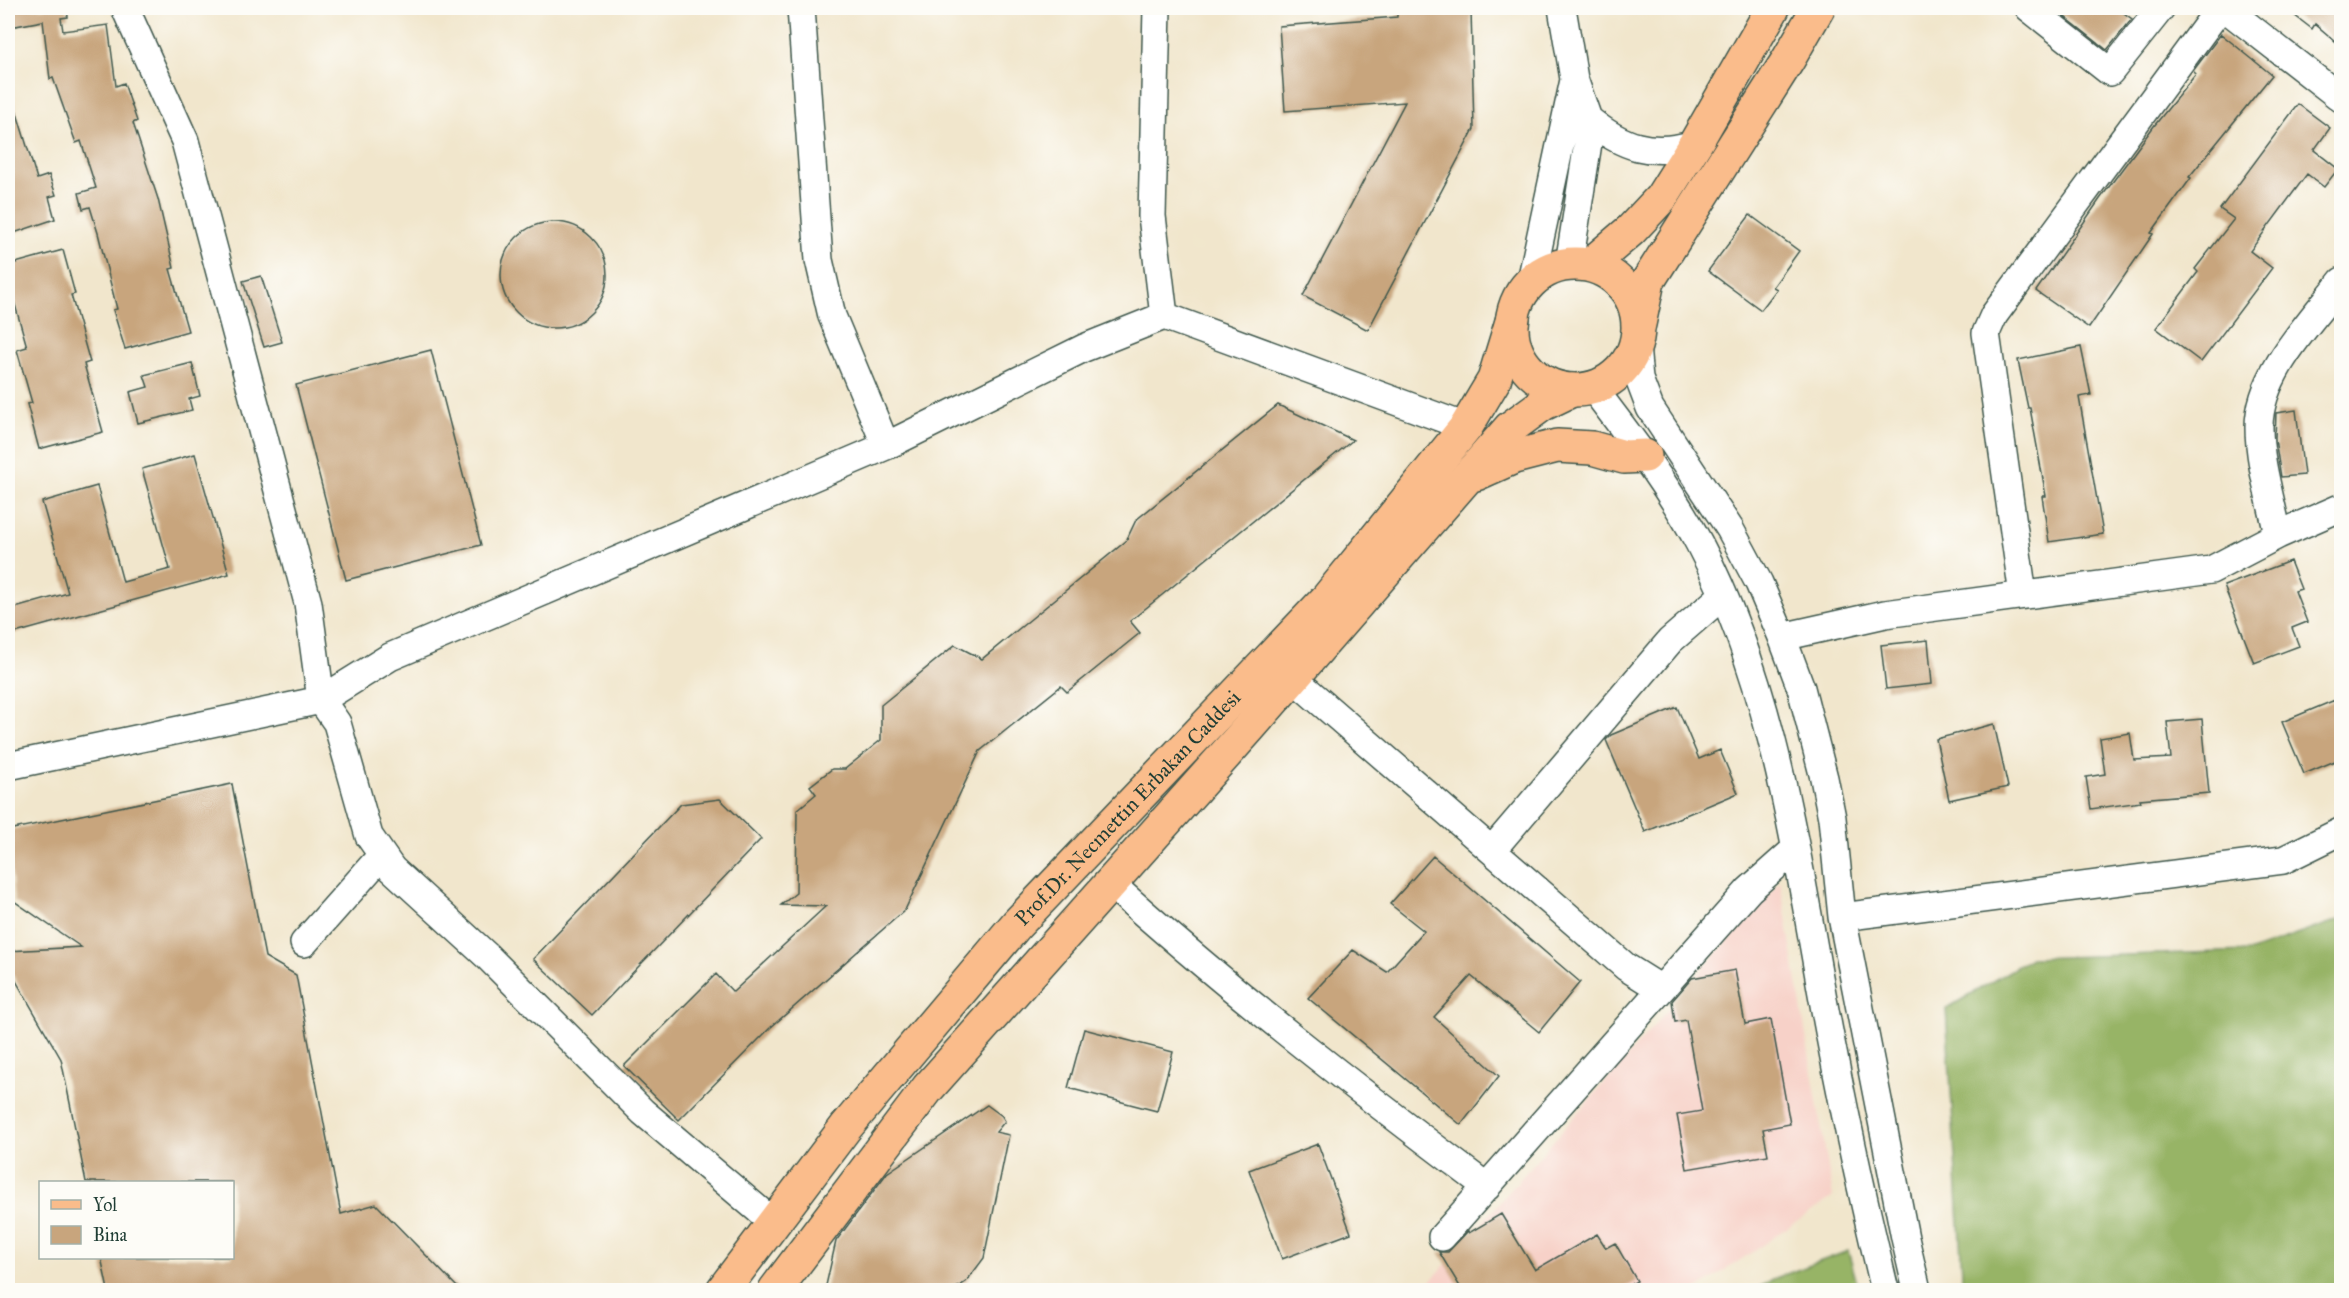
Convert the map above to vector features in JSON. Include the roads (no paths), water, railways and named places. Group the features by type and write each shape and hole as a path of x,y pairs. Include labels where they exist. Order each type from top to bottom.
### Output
{"main road":[{"path":"1773,8 1695,144 1661,198 1631,230 1580,264 1549,269 1531,281 1519,298 1513,318 1513,339 1520,358 1534,375 1551,386 1582,389 1612,379 1627,364 1638,336 1648,281 1788,60 1818,8"},
{"path":"1580,264 1609,273 1625,287 1635,305 1638,336"},
{"name":"Prof.Dr. Necmettin Erbakan Caddesi","path":"723,1290 846,1127 1017,924 1326,600 1466,427 1494,380 1513,318"},
{"name":"Prof.Dr. Necmettin Erbakan Caddesi","path":"775,1290 928,1088 1293,678 1510,428 1543,404 1582,389"},
{"path":"1469,476 1481,473 1514,456 1557,446 1592,448 1624,457 1645,456"}],"street":[{"path":"125,8 185,141 308,603 321,700 337,723 369,836 392,869 487,956 643,1113 774,1223"},
{"path":"801,8 819,260 832,316 886,446"},
{"path":"1157,8 1152,216 1164,316"},
{"path":"1562,8 1574,79 1588,119 1580,264"},
{"path":"2029,8 2110,72 2161,8"},
{"path":"2023,595 1986,333 1994,315 2220,8"},
{"path":"2225,8 2342,99"},
{"path":"1531,281 1574,79"},
{"path":"1588,119 1615,139 1639,148 1667,150 1695,144"},
{"path":"2278,536 2260,445 2259,426 2264,395 2274,371 2342,281"},
{"path":"8,766 321,700 390,657 886,446 1084,348 1164,316 1466,427"},
{"path":"1638,336 1639,379 1650,408 1730,529 1759,583 1801,687 1832,818 1842,917 1902,1227 1917,1290"},
{"path":"1582,389 1645,456 1699,544 1723,595 1771,733 1824,1004 1885,1290"},
{"path":"1782,636 1885,614 2211,570 2342,507"},
{"path":"1492,850 1670,641 1723,595"},
{"path":"1293,678 1626,967 1661,989"},
{"path":"1842,917 2283,860 2342,831"},
{"path":"1442,1237 1749,890 1794,850"},
{"path":"303,943 382,855"},
{"path":"1110,883 1351,1084 1487,1187"}]}
